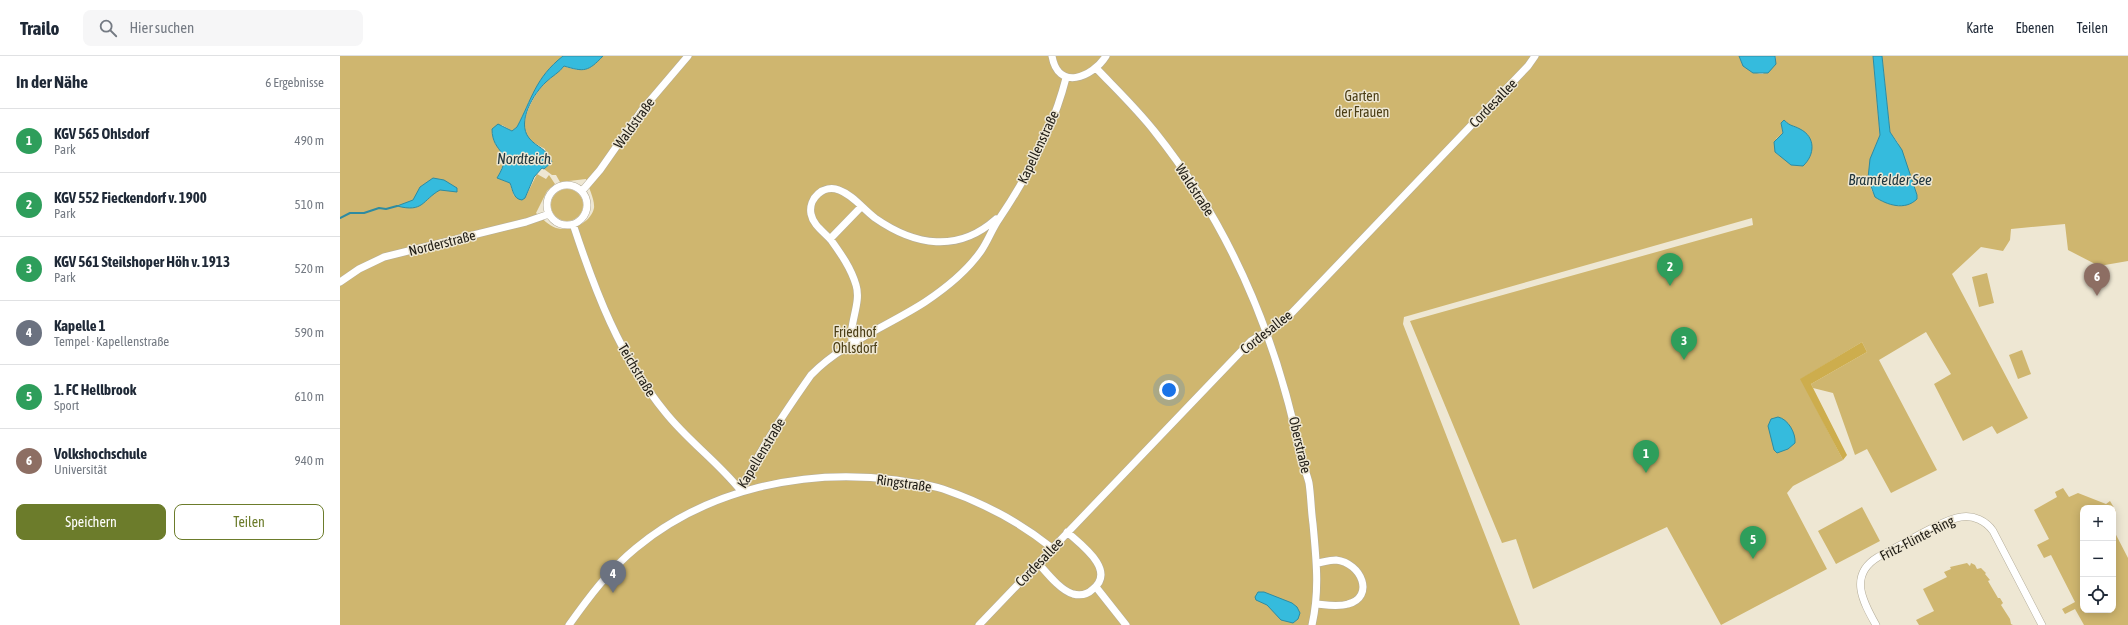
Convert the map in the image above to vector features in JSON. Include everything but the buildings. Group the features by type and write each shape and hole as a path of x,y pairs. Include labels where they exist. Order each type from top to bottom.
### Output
{"street":[{"name":"Waldstraße","path":"582,191 600,170 642,110 688,56"},
{"path":"1052,56 1056,68 1066,78 1083,76 1096,68 1106,56"},
{"name":"Cordesallee","path":"979,625 1250,341 1284,321 1528,66 1535,56"},
{"name":"Waldstraße","path":"1096,68 1146,120 1186,174 1233,252 1267,330"},
{"name":"Kapellenstraße","path":"568,625 602,580 637,546 683,516 741,491 750,471 769,438 811,375 819,367 853,344 926,301 949,284 980,252 1012,200 1044,138 1061,96 1066,78"},
{"path":"573,185 582,191 587,200 586,211 581,220 573,224 565,225 558,223 548,214 548,196 557,186 573,185"},
{"name":"Kapellenstraße","path":"853,344 851,338 855,316 857,287 851,270 830,239 812,218 811,205 816,195 825,189 837,189 849,195 861,207 896,230 932,242 947,243 967,238 988,226 1002,214"},
{"path":"830,239 861,207"},
{"name":"Norderstraße","path":"340,282 358,270 384,257 526,222 548,214"},
{"name":"Teichstraße","path":"573,224 605,312 636,374 666,414 730,477 741,491"},
{"name":"Oberstraße","path":"1267,330 1292,414 1309,484 1318,563 1317,604 1312,625"},
{"name":"Ringstraße","path":"741,491 789,481 832,477 880,478 932,486 980,505 1018,524 1052,548"},
{"name":"Fritz-Flinte-Ring","path":"1876,625 1861,594 1861,580 1866,568 1878,557 1949,520 1963,516 1980,520 1993,531 2042,625"},
{"path":"1038,563 1072,594 1081,595 1096,587 1101,572 1099,564 1067,532"},
{"path":"1317,604 1334,606 1349,604 1357,600 1362,591 1363,583 1360,575 1347,563 1336,560 1318,563"},
{"path":"1096,587 1126,625"}],"green space":[{"name":"Friedhof Ohlsdorf","path":"340,56 563,56 554,64 541,80 517,127 512,131 502,125 492,129 495,144 501,152 504,161 497,178 510,183 514,196 525,198 537,174 546,179 549,175 555,184 547,191 536,213 550,225 556,228 567,229 584,222 589,218 594,208 586,179 560,182 556,175 552,175 544,169 549,165 545,149 529,138 525,125 526,117 528,109 537,93 546,82 564,66 576,70 589,68 603,56 1739,56 1740,60 1748,69 1755,73 1763,74 1776,58 1775,56 1873,56 1880,135 1874,150 1868,178 1872,191 1880,199 1898,206 1911,203 1917,195 1898,143 1890,132 1882,56 2128,56 2128,261 2099,266 2068,250 2065,224 2011,229 2010,240 2003,251 1981,247 1952,274 2028,418 1997,434 1992,426 1963,441 1934,384 1951,374 1926,332 1879,360 1937,470 1891,493 1867,449 1855,455 1833,393 1813,388 1811,384 1867,352 1862,342 1801,379 1843,460 1793,486 1787,493 1827,569 1721,625 1667,527 1533,589 1516,539 1502,543 1410,321 1753,225 1752,218 1404,317 1403,324 1520,625 340,625","holes":["1786,122 1788,125 1795,127 1780,156 1775,152 1776,139 1783,133 1781,123"]},
{"path":"570,189 576,191 581,196 583,205 581,214 576,219 564,221 558,219 553,214 551,202 553,196 558,191"},
{"path":"1987,273 1994,303 1979,307 1972,277"},
{"path":"2022,350 2031,374 2018,379 2009,355"},
{"path":"2063,488 2069,497 2078,493 2106,504 2110,501 2112,505 2080,505 2080,613 2116,613 2116,535 2128,558 2128,625 2084,625 2075,609 2065,614 2062,609 2075,602 2051,555 2044,558 2037,545 2049,539 2034,510 2057,497 2055,492"},
{"path":"1862,507 1880,541 1836,564 1818,531"},
{"path":"1967,563 1970,566 1971,563 1975,565 1977,569 1981,568 1986,573 1985,574 1990,580 1988,581 1998,598 2000,598 2003,603 2001,605 2010,619 2011,624 2013,625 1919,625 1916,620 1934,611 1923,589 1947,577 1944,572 1951,569 1950,567"}],"shaded area":[{"path":"1862,342 1867,352 1811,384 1847,455 1843,460 1800,379"}],"water":[{"name":"Nordteich","path":"563,56 603,56 589,68 581,70 564,66 541,87 532,100 528,108 524,124 526,131 529,138 547,153 552,162 544,169 542,168 534,177 525,198 522,200 517,198 514,194 510,183 497,178 504,162 501,152 495,144 492,129 498,124 512,131 517,127 540,81 546,72"},
{"path":"1739,56 1775,56 1776,64 1768,73 1753,73 1743,66"},
{"name":"Bramfelder See","path":"1873,56 1882,56 1890,132 1902,150 1917,195 1917,199 1907,205 1896,206 1875,197 1868,178 1870,159 1880,135"},
{"path":"1784,120 1790,125 1805,132 1811,141 1812,152 1807,162 1803,166 1791,165 1775,152 1774,142 1783,133 1781,123"},
{"path":"433,178 444,180 457,188 457,192 440,190 418,207 406,208 397,206 413,200 420,187"},
{"path":"1778,417 1785,420 1791,427 1795,443 1788,449 1777,453 1774,450 1768,426 1771,419"},
{"path":"1258,592 1264,592 1292,603 1297,607 1300,613 1298,619 1293,623 1281,620 1267,605 1256,600 1255,597"}],"waterway":[{"path":"340,218 350,213 364,213 379,208 386,209 397,206"}],"place":[{"name":"KGV 552 Fieckendorf v. 1900","path":"1670,286"},
{"name":"Volkshochschule","path":"2097,296"},
{"name":"KGV 561 Steilshoper Höh v. 1913","path":"1684,360"},
{"name":"KGV 565 Ohlsdorf","path":"1646,473"},
{"name":"1. FC Hellbrook","path":"1753,559"},
{"name":"Kapelle 1","path":"613,593"}],"park label":[{"name":"Garten der Frauen","path":"1362,104"}]}
